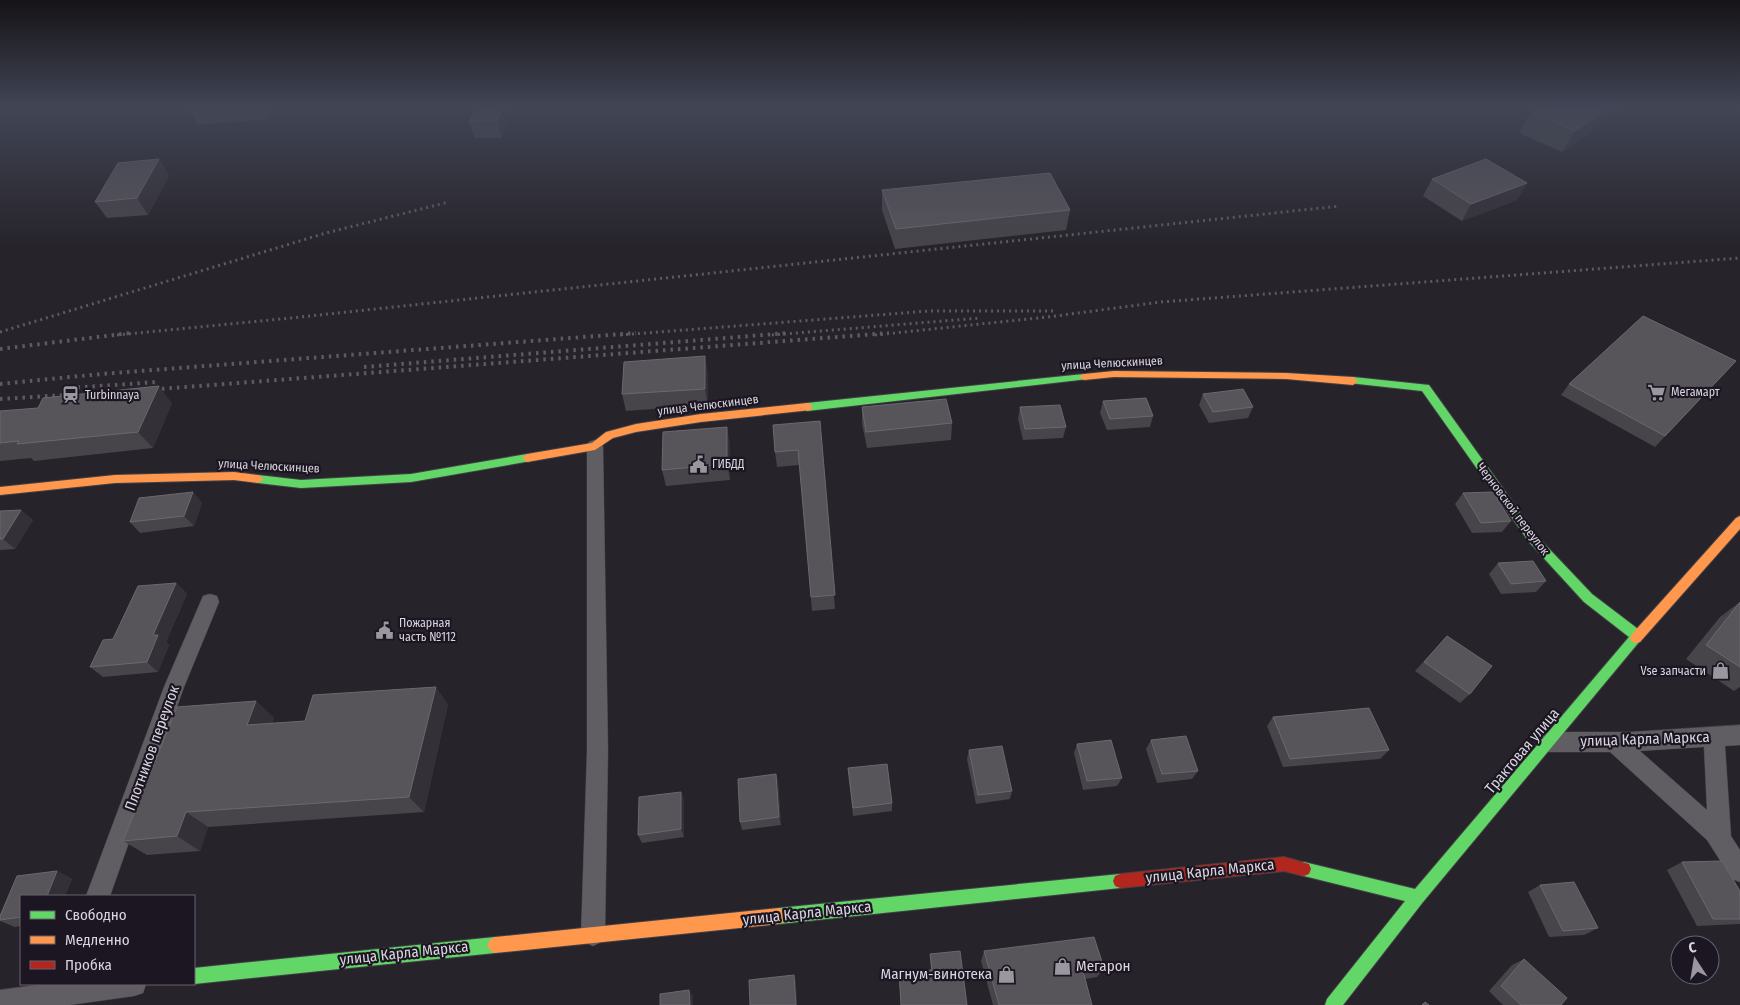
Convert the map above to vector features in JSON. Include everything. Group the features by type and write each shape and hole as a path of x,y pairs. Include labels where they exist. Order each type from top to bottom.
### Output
{"street":[{"name":"улица Челюскинцев","path":"0,491 115,479 234,476 300,484 411,478 595,446 610,435 636,428 702,418 1114,374 1286,376 1425,388"},
{"name":"Черновской переулок","path":"1425,388 1533,539 1588,598 1638,636"},
{"path":"592,934 597,847 599,704 595,446"},
{"name":"Трактовая улица","path":"1333,1005 1418,897 1638,636 1740,521"},
{"name":"Плотников переулок","path":"98,895 174,687 210,602"},
{"name":"улица Карла Маркса","path":"1549,742 1614,742 1740,735"},
{"path":"1714,736 1718,770 1717,813 1720,840"},
{"path":"1614,742 1715,832 1740,871"},
{"name":"улица Карла Маркса","path":"195,976 1284,864 1418,897"},
{"path":"0,1002 127,985"}],"building":[{"path":"159,159 137,198 95,202 118,163"},
{"path":"1486,159 1527,183 1471,204 1432,179"},
{"path":"1050,173 1070,210 896,229 882,190"},
{"path":"1643,316 1736,361 1665,436 1569,384"},
{"path":"705,356 705,389 622,394 624,362"},
{"path":"159,386 138,432 17,444 19,441 0,443 0,411 38,408 43,398"},
{"path":"1243,389 1253,407 1213,412 1203,394"},
{"path":"1146,398 1153,416 1110,419 1103,401"},
{"path":"946,399 952,423 866,432 862,407"},
{"path":"1060,405 1066,427 1025,429 1020,407"},
{"path":"820,421 835,595 811,597 798,450 775,452 773,425"},
{"path":"727,427 727,464 662,470 663,432"},
{"path":"193,492 184,516 130,522 139,498"},
{"path":"1493,492 1511,521 1481,523 1463,493"},
{"path":"21,510 3,539 0,539 0,511"},
{"path":"1533,561 1546,581 1511,584 1498,563"},
{"path":"176,583 153,635 158,635 147,662 90,667 103,640 113,639 138,586"},
{"path":"1740,602 1740,667 1706,645"},
{"path":"1447,636 1492,666 1470,694 1424,662"},
{"path":"436,687 409,797 186,812 177,836 123,841 177,707 256,701 247,725 305,721 313,695"},
{"path":"1369,708 1389,750 1290,759 1273,717"},
{"path":"1186,736 1198,771 1162,774 1151,740"},
{"path":"1111,740 1122,778 1087,781 1077,744"},
{"path":"1002,746 1012,791 978,795 969,750"},
{"path":"887,764 892,803 853,808 848,768"},
{"path":"776,774 779,817 740,822 738,779"},
{"path":"681,792 681,829 638,835 639,797"},
{"path":"1722,861 1740,891 1740,919 1713,919 1682,862"},
{"path":"57,871 47,895 20,895 20,917 0,920 0,916 17,876"},
{"path":"1574,882 1598,928 1563,931 1540,885"},
{"path":"1094,937 1104,968 1083,971 1092,1005 999,1005 984,951"},
{"path":"960,951 967,1005 901,1005 899,972 932,970 930,954"},
{"path":"1524,959 1567,998 1561,1005 1521,1005 1501,986"},
{"path":"794,975 796,1005 750,1005 749,980"},
{"path":"689,990 690,1005 660,1005 660,994"}],"railway":[{"path":"0,332 326,233 449,202"},
{"path":"117,335 1340,206"},
{"path":"875,335 1048,317 1161,302 1740,258"},
{"path":"620,335 929,311 1056,311"},
{"path":"772,335 980,318"},
{"path":"0,349 130,333"},
{"path":"0,384 101,374 636,333"},
{"path":"364,367 788,333"},
{"path":"147,390 889,333"},
{"path":"70,388 157,382"},
{"path":"0,399 82,394"}],"traffic: fast":[{"path":"807,407 1084,377"},
{"path":"1353,381 1425,388 1533,539 1588,598 1638,636"},
{"path":"258,479 301,484 411,478 527,458"},
{"path":"1333,1005 1418,897 1636,638"},
{"path":"1304,869 1418,897"},
{"path":"779,916 1120,881"},
{"path":"195,976 495,945"}],"traffic: slow":[{"path":"1084,377 1114,374 1286,376 1353,381"},
{"path":"527,458 595,446 610,435 636,428 701,418 807,407"},
{"path":"0,491 115,479 234,476 258,479"},
{"path":"1636,638 1740,521"},
{"path":"495,945 779,916"}],"traffic: jam":[{"path":"1120,881 1284,864 1304,869"}],"place":[{"name":"Мегамарт","path":"1657,392"},
{"name":"Turbinnaya","path":"71,395"},
{"name":"ГИБДД","path":"698,464"},
{"name":"Пожарная часть №112","path":"385,630"},
{"name":"Vse запчасти","path":"1720,671"},
{"name":"Мегарон","path":"1062,966"},
{"name":"Магнум-винотека","path":"1006,974"}]}
